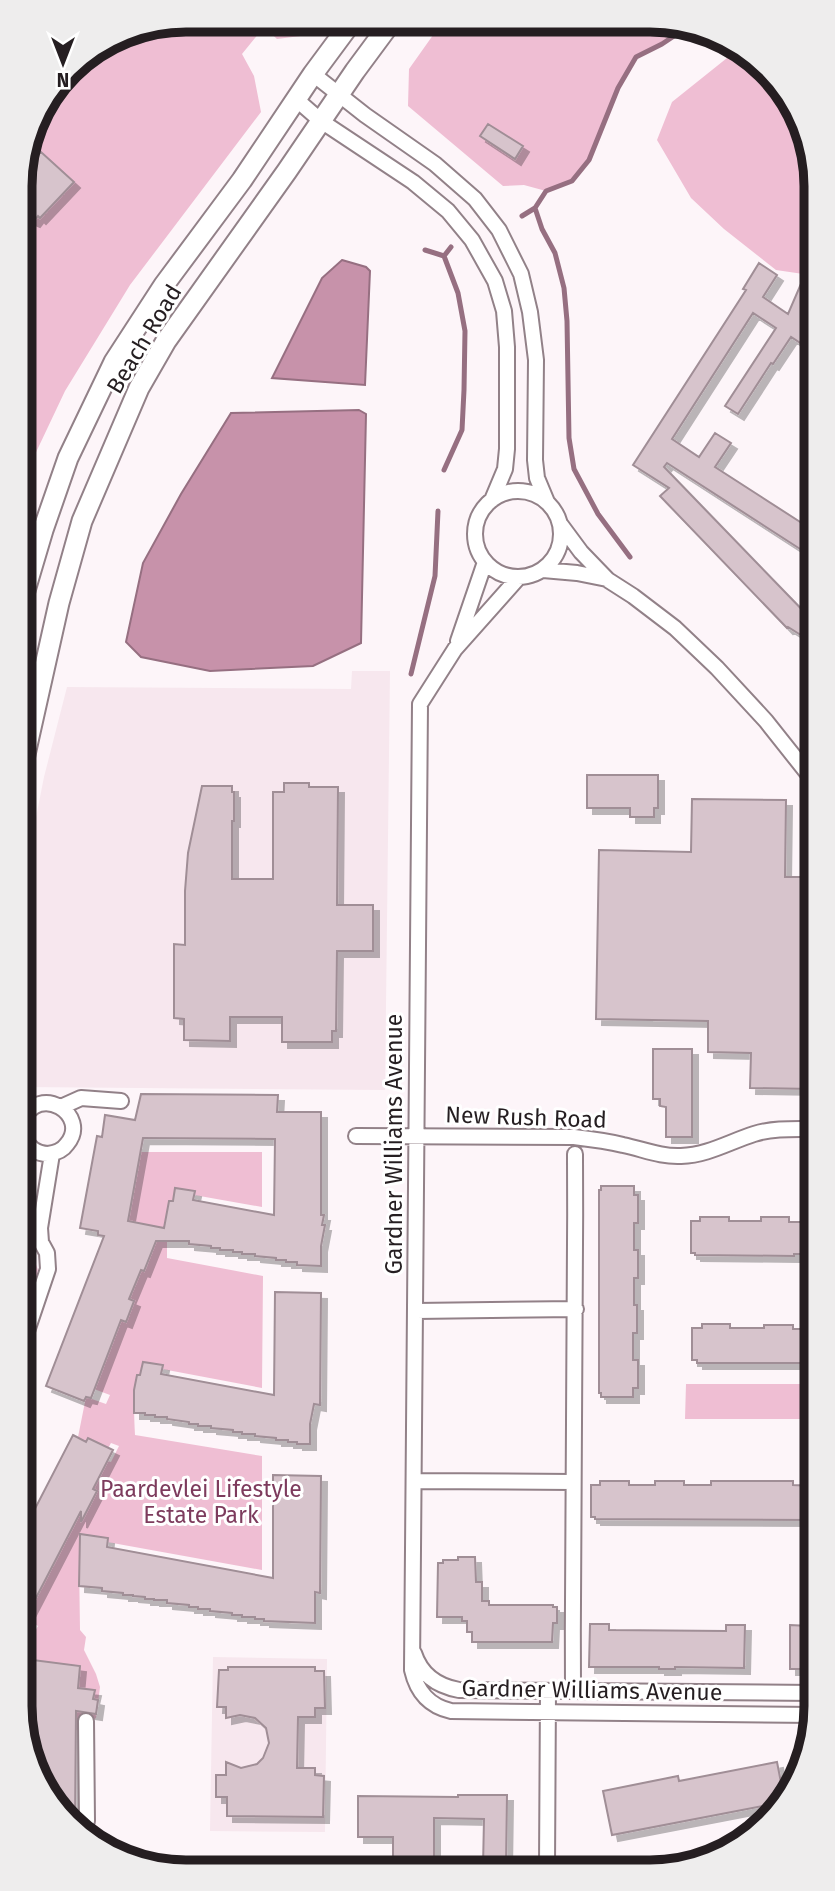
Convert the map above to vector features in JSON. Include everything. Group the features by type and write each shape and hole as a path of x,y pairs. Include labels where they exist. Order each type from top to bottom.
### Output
{"main road":[{"name":"Beach Road","path":"32,567 68,458 114,362 164,285 242,180 344,32"},
{"name":"Beach Road","path":"32,723 59,603 82,521 139,388 166,341 383,32"}],"street":[{"path":"313,74 365,115 435,164 475,199 499,230 521,274 530,312 536,360 535,460 537,478 547,502 580,552 608,580 650,609 698,649 766,721 804,768"},
{"path":"297,100 321,121 413,182 448,211 472,240 495,281 504,311 507,347 507,449 505,469 492,499 477,522 475,536 478,550 485,562 506,576 519,577 543,570 559,550 561,525"},
{"path":"492,499 505,493 520,491 534,494 547,502"},
{"name":"Gardner Williams Avenue","path":"455,649 485,562"},
{"path":"543,570 577,573 608,580"},
{"name":"Gardner Williams Avenue","path":"519,577 455,649 420,704 412,1670 417,1686 427,1700 450,1711 803,1715"},
{"path":"61,1107 81,1098 121,1101"},
{"path":"32,1108 46,1103 61,1107 71,1119 72,1134 65,1147 52,1154 32,1149"},
{"name":"New Rush Road","path":"356,1136 574,1137 673,1156 707,1153 765,1131 803,1129"},
{"path":"32,1316 48,1269 40,1228 52,1154"},
{"path":"573,1691 575,1154"},
{"path":"416,1311 576,1309"},
{"path":"414,1480 573,1482"},
{"name":"Gardner Williams Avenue","path":"413,1648 420,1667 427,1675 450,1689 803,1693"},
{"path":"547,1860 548,1691"},
{"path":"86,1721 86,1822"}],"shaded area":[{"path":"342,260 366,267 370,271 365,385 272,378 322,278"},
{"path":"359,410 366,414 361,643 313,666 210,671 141,657 126,642 143,563 181,494 231,413"},
{"path":"352,671 390,671 385,1090 32,1087 32,838 67,687 351,689"},
{"path":"213,1657 327,1659 325,1832 210,1831"}],"green space":[{"path":"260,32 242,54 254,76 261,112 130,285 65,391 32,461 32,176 37,146 47,118 59,98 98,98 98,59 127,43 166,33"},
{"path":"269,32 317,32 277,39"},
{"path":"435,32 677,34 636,57 618,88 589,160 572,181 546,191 524,185 503,186 408,106 409,69"},
{"path":"730,55 751,70 772,92 792,127 802,166 804,274 776,270 724,229 691,198 657,140 672,102"},
{"name":"Paardevlei Lifestyle Estate Park","path":"141,1152 262,1152 262,1207 194,1195 195,1191 175,1188 167,1214 167,1258 263,1276 262,1388 162,1369 162,1365 143,1362 140,1375 137,1375 134,1405 135,1435 262,1456 262,1570 107,1542 107,1538 88,1535 85,1548 81,1548 79,1561 80,1630 86,1637 84,1650 100,1687 96,1718 72,1733 34,1728 32,1632 34,1633 38,1626 32,1623 32,1606 107,1461 111,1462 119,1446 111,1443 106,1452 99,1443 89,1438 86,1442 78,1437 86,1397 106,1404 110,1395 94,1389 121,1320 126,1321 134,1302 129,1299 141,1270 145,1271 151,1255 128,1221"},
{"path":"32,1254 38,1270 34,1285 32,1284"},
{"path":"686,1384 803,1384 803,1419 685,1419"}],"building":[{"path":"488,124 523,146 515,159 480,136"},
{"path":"41,152 74,182 34,221 33,166 35,154"},
{"path":"759,263 777,275 763,297 788,314 804,277 804,345 791,337 738,414 725,406 776,328 753,313 672,439 699,457 715,433 731,443 715,467 804,524 804,551 667,463 664,467 804,611 804,637 787,628 660,496 669,488 633,465 746,290 743,289"},
{"path":"587,775 658,775 658,808 654,808 654,817 630,817 630,808 587,808"},
{"path":"284,783 309,783 309,787 338,787 337,905 373,905 373,951 337,951 336,1031 332,1031 332,1042 282,1042 282,1017 230,1017 230,1041 184,1040 184,1019 174,1018 174,944 185,945 188,853 202,786 232,786 234,792 232,879 273,879 273,792 284,792"},
{"path":"692,799 786,800 785,877 804,877 803,1089 750,1088 751,1053 708,1052 708,1021 596,1019 599,850 691,852"},
{"path":"653,1049 692,1049 692,1137 666,1137 666,1107 660,1106 660,1099 653,1099"},
{"path":"141,1094 278,1095 277,1112 321,1112 321,1215 324,1215 322,1225 325,1225 321,1266 297,1265 297,1262 189,1244 189,1241 156,1241 129,1299 134,1301 126,1322 121,1320 91,1398 86,1397 84,1401 46,1386 104,1236 98,1235 98,1231 80,1228 97,1136 102,1137 105,1115 135,1120","holes":["143,1138 275,1139 274,1215 193,1200 195,1191 175,1188 173,1201 169,1201 164,1228 128,1221"]},
{"path":"601,1186 634,1186 634,1195 638,1195 638,1223 634,1223 634,1250 638,1250 638,1278 634,1278 637,1333 633,1333 633,1360 638,1360 638,1388 633,1388 633,1397 601,1397 599,1393"},
{"path":"700,1217 761,1221 761,1217 789,1217 789,1222 803,1222 803,1254 695,1255 691,1253 691,1221 700,1221"},
{"path":"275,1292 321,1293 320,1405 314,1404 310,1444 297,1444 288,1440 134,1413 134,1390 143,1362 163,1365 161,1374 274,1395"},
{"path":"702,1324 730,1324 730,1328 793,1325 793,1329 803,1329 803,1363 697,1363 697,1360 692,1360 692,1328 702,1328"},
{"path":"73,1435 86,1442 88,1438 113,1450 93,1489 97,1491 81,1522 81,1511 32,1606 32,1514"},
{"path":"273,1475 321,1476 320,1593 315,1592 315,1623 264,1621 255,1617 167,1603 167,1600 145,1599 102,1591 102,1588 79,1586 80,1534 108,1538 107,1547 273,1578"},
{"path":"600,1481 629,1481 629,1485 655,1485 655,1481 684,1481 684,1485 711,1485 711,1481 793,1481 793,1485 803,1485 803,1520 595,1519 591,1517 591,1485 600,1485"},
{"path":"458,1557 475,1557 476,1582 482,1582 482,1601 489,1601 489,1605 557,1607 557,1623 553,1623 552,1642 472,1642 472,1632 467,1632 467,1621 462,1621 462,1617 437,1617 438,1563 443,1563 443,1560 458,1560"},
{"path":"590,1624 609,1624 609,1630 726,1631 726,1625 745,1625 744,1668 589,1667"},
{"path":"790,1625 803,1626 803,1669 790,1669"},
{"path":"32,1660 80,1666 78,1688 95,1690 93,1699 98,1700 96,1714 76,1711 75,1812 52,1782 37,1745 33,1725"},
{"path":"228,1667 315,1667 315,1671 324,1671 325,1708 315,1708 315,1717 298,1717 297,1768 315,1768 315,1775 324,1776 323,1817 227,1816 227,1797 216,1797 216,1775 226,1775 226,1762 241,1768 257,1764 263,1758 269,1743 266,1728 255,1718 240,1715 226,1718 226,1707 217,1707 219,1670 228,1670"},
{"path":"777,1762 781,1785 767,1805 612,1835 603,1791 678,1776 679,1781"},
{"path":"507,1795 506,1860 483,1860 484,1819 434,1818 434,1860 393,1860 393,1837 358,1837 358,1796"}],"waterway":[{"path":"630,557 598,514 574,469 569,438 564,288 555,253 542,229 535,208 546,191 572,181 589,160 618,88 636,57 677,34"},
{"path":"522,216 535,208"},
{"path":"444,470 462,430 464,390 465,331 458,293 444,256 451,247"},
{"path":"425,250 444,256"},
{"path":"411,674 435,576 438,511"}]}
